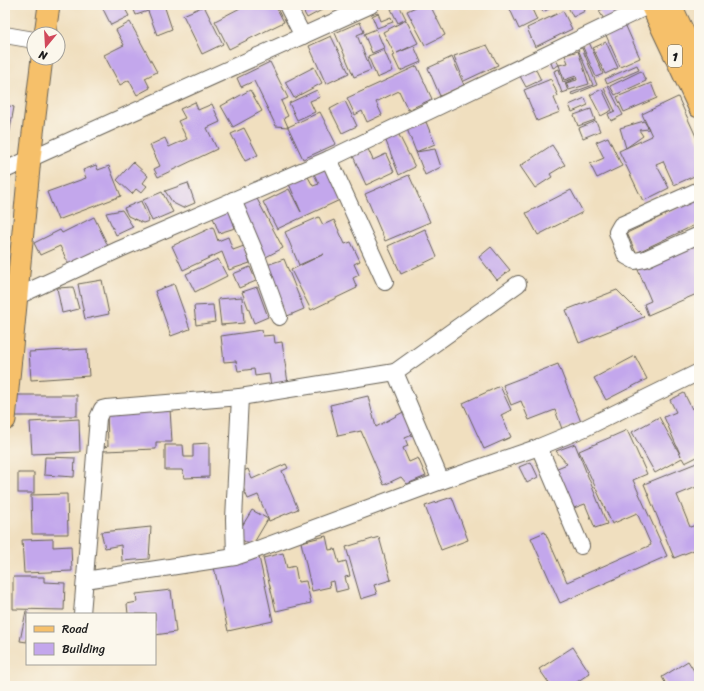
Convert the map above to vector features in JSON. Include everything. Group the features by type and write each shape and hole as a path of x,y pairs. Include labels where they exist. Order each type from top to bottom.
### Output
{"main road":[{"path":"46,26 48,5"},
{"name":"1","path":"651,5 699,107"},
{"name":"1","path":"671,5 699,66"},
{"path":"5,420 11,299 41,66"}],"street":[{"path":"287,5 303,36"},
{"path":"5,170 371,5"},
{"path":"11,299 329,158 651,5"},
{"path":"5,35 26,39"},
{"path":"329,158 385,282"},
{"path":"699,190 621,225 617,232 626,256 635,261 699,234"},
{"path":"233,200 258,259 279,317"},
{"path":"82,613 98,418 102,409 240,397 395,372 518,284"},
{"path":"395,372 441,481"},
{"path":"85,580 235,557 538,447 585,428 699,372"},
{"path":"235,557 234,519 240,397"},
{"path":"538,447 581,546"}],"building":[{"path":"101,5 123,5 129,16 111,25"},
{"path":"132,5 164,5 172,29 157,35 148,11 136,15"},
{"path":"246,5 275,5 284,22 229,49 215,21"},
{"path":"300,5 331,5 307,18"},
{"path":"399,5 406,19 398,23 391,9"},
{"path":"420,5 430,5 445,35 425,45 407,11"},
{"path":"508,5 530,5 537,20 519,29"},
{"path":"556,5 543,12 539,6"},
{"path":"567,5 582,5 585,11 573,17"},
{"path":"610,5 630,5 632,8 605,21 599,11"},
{"path":"204,6 223,44 202,54 183,15"},
{"path":"563,11 572,29 535,47 527,28"},
{"path":"378,13 381,21 391,17 393,22 377,28 372,16"},
{"path":"406,20 418,43 397,53 414,46 421,62 400,71 393,56 395,55 383,32"},
{"path":"130,22 157,72 145,78 150,88 137,95 129,80 120,85 104,55 124,45 116,30"},
{"path":"360,22 364,32 357,35 371,70 354,77 335,33"},
{"path":"625,24 640,58 620,67 605,33"},
{"path":"376,29 384,48 372,53 364,34"},
{"path":"331,36 349,73 326,84 309,46"},
{"path":"589,42 603,74 596,77 582,45"},
{"path":"606,42 618,68 605,74 593,48"},
{"path":"487,45 498,65 464,81 454,56"},
{"path":"582,48 597,85 572,95 571,93 593,85 578,49"},
{"path":"384,50 393,71 377,78 368,56"},
{"path":"578,51 589,84 569,90 566,83 577,80 576,76 564,80 559,65 568,63 565,55"},
{"path":"452,57 464,85 440,96 428,68"},
{"path":"556,60 559,65 553,68 551,63"},
{"path":"270,62 288,98 281,101 288,116 284,118 288,127 276,126 254,81 241,87 237,78"},
{"path":"637,65 639,70 607,84 605,79"},
{"path":"417,66 432,99 408,110 399,91 376,102 382,115 367,122 362,111 355,115 347,98"},
{"path":"314,67 322,83 294,98 285,82"},
{"path":"535,68 541,80 526,87 520,76"},
{"path":"559,69 563,82 575,78 565,83 568,91 562,93 554,71"},
{"path":"641,71 646,81 615,95 610,86"},
{"path":"551,79 558,96 554,98 560,112 537,121 524,90"},
{"path":"651,83 657,98 624,112 617,97"},
{"path":"608,86 623,115 611,121 608,114 615,111 604,88"},
{"path":"602,89 612,110 601,116 590,95"},
{"path":"250,90 262,111 233,127 221,106"},
{"path":"317,90 320,97 310,101 315,112 297,120 289,103"},
{"path":"678,97 699,143 699,174 674,185 663,161 656,164 669,188 643,201 619,151 652,136 642,114"},
{"path":"585,98 588,105 572,112 569,105"},
{"path":"345,101 357,126 342,133 330,109"},
{"path":"195,102 198,110 212,104 220,122 207,128 217,149 158,177 154,169 160,166 150,145 165,138 169,147 187,139 178,121 185,118 180,109"},
{"path":"5,105 14,107 9,135 5,134"},
{"path":"591,109 595,120 578,126 574,115"},
{"path":"320,112 336,144 303,159 288,127"},
{"path":"596,121 600,131 583,138 579,128"},
{"path":"644,121 649,129 639,130 643,136 626,148 620,128"},
{"path":"426,122 435,144 416,152 407,129"},
{"path":"244,128 258,155 245,161 231,134"},
{"path":"397,131 415,167 399,175 384,136"},
{"path":"608,137 622,166 597,178 590,164 604,158 596,142"},
{"path":"552,145 565,165 550,174 552,177 535,188 520,166"},
{"path":"368,149 373,160 386,154 394,172 366,185 353,156"},
{"path":"435,149 441,167 425,175 416,152"},
{"path":"133,162 148,176 143,183 147,186 141,193 136,189 132,194 117,180"},
{"path":"96,165 98,170 109,166 121,196 58,220 47,192 86,178 83,170"},
{"path":"327,168 342,199 277,229 263,202 289,189 301,212 289,184 307,175 313,186 319,184 314,174"},
{"path":"409,175 430,222 385,241 365,194"},
{"path":"188,183 195,203 183,208 173,203 165,191"},
{"path":"571,190 583,212 538,235 526,213"},
{"path":"162,192 173,212 152,221 143,200"},
{"path":"255,195 283,248 264,258 237,204"},
{"path":"699,198 699,223 636,253 627,233"},
{"path":"141,201 149,221 143,223 128,216 124,208"},
{"path":"229,209 235,228 219,233 212,215"},
{"path":"122,210 133,227 116,235 106,213"},
{"path":"94,217 108,246 69,265 60,246 40,255 34,243 60,230 62,233"},
{"path":"319,217 323,225 334,220 345,244 351,242 360,261 354,264 359,275 353,278 357,288 311,310 291,270 324,254 299,265 285,232"},
{"path":"213,227 218,241 228,237 233,250 244,246 250,263 229,270 222,252 183,270 172,246"},
{"path":"425,229 437,257 401,274 388,246"},
{"path":"699,239 699,293 648,315 644,304 651,301 636,265"},
{"path":"491,247 510,270 497,280 479,257"},
{"path":"218,259 227,276 195,292 186,274"},
{"path":"284,259 304,309 285,317 264,266"},
{"path":"250,267 256,281 239,288 233,274"},
{"path":"102,280 109,314 85,319 78,284"},
{"path":"174,284 190,329 171,336 155,291"},
{"path":"73,287 79,309 62,313 57,288"},
{"path":"257,287 268,317 254,323 242,292"},
{"path":"617,290 644,317 579,343 566,310"},
{"path":"242,297 244,323 221,325 218,299"},
{"path":"213,305 215,322 196,325 194,306"},
{"path":"262,330 263,336 274,335 275,343 282,342 288,383 271,386 269,374 255,376 254,369 238,371 236,361 224,362 221,336"},
{"path":"87,349 89,376 31,380 29,352"},
{"path":"635,356 647,379 606,400 594,378"},
{"path":"558,364 581,422 562,429 555,410 529,420 521,401 511,405 503,385"},
{"path":"500,386 511,410 501,415 511,437 484,449 463,403"},
{"path":"684,393 692,409 699,406 699,456 685,463 682,458 655,473 632,432 659,417 681,456 664,417 676,412 670,400"},
{"path":"16,395 77,395 77,416 16,416"},
{"path":"368,396 376,427 405,411 415,434 405,438 408,446 403,448 409,462 418,458 426,476 407,484 401,477 384,485 361,431 338,436 330,405"},
{"path":"170,409 172,442 156,442 156,449 104,451 104,447 108,446 107,411"},
{"path":"79,419 80,452 32,454 30,422"},
{"path":"627,430 647,474 633,480 667,556 560,603 531,538 545,532 567,582 651,545 637,513 612,524 579,451"},
{"path":"209,443 209,477 185,478 182,470 165,470 165,445 183,445 184,457 193,457 193,444"},
{"path":"575,444 607,524 595,528 585,504 571,509 555,469 567,464 556,451"},
{"path":"45,457 75,458 74,477 44,475"},
{"path":"531,462 538,477 527,483 519,467"},
{"path":"699,462 699,486 677,495 690,527 699,524 699,548 674,558 644,484"},
{"path":"286,464 288,468 282,471 298,509 269,521 258,495 248,499 237,474 248,469 252,479"},
{"path":"18,473 34,473 34,493 18,493"},
{"path":"67,494 68,534 32,534 31,495"},
{"path":"452,497 468,540 441,550 425,506"},
{"path":"252,510 268,519 252,546 236,536"},
{"path":"151,527 149,559 122,561 121,545 105,548 101,532"},
{"path":"326,536 329,550 335,549 339,563 346,561 350,576 345,577 348,589 336,592 334,581 329,582 330,587 312,591 301,542"},
{"path":"379,537 391,580 374,585 377,594 361,599 346,547"},
{"path":"53,539 53,547 71,546 72,571 24,573 22,540"},
{"path":"283,553 287,568 295,566 298,582 306,581 311,603 276,611 263,558"},
{"path":"259,557 273,621 228,631 214,567"},
{"path":"13,577 44,577 44,582 65,583 64,610 13,609"},
{"path":"171,590 176,632 156,635 156,613 128,613 127,604 137,602 136,594"},
{"path":"26,611 27,611 26,642 20,641"},
{"path":"573,647 590,673 571,686 551,686 539,669"},
{"path":"688,661 699,679 699,686 667,686 662,677"}]}
